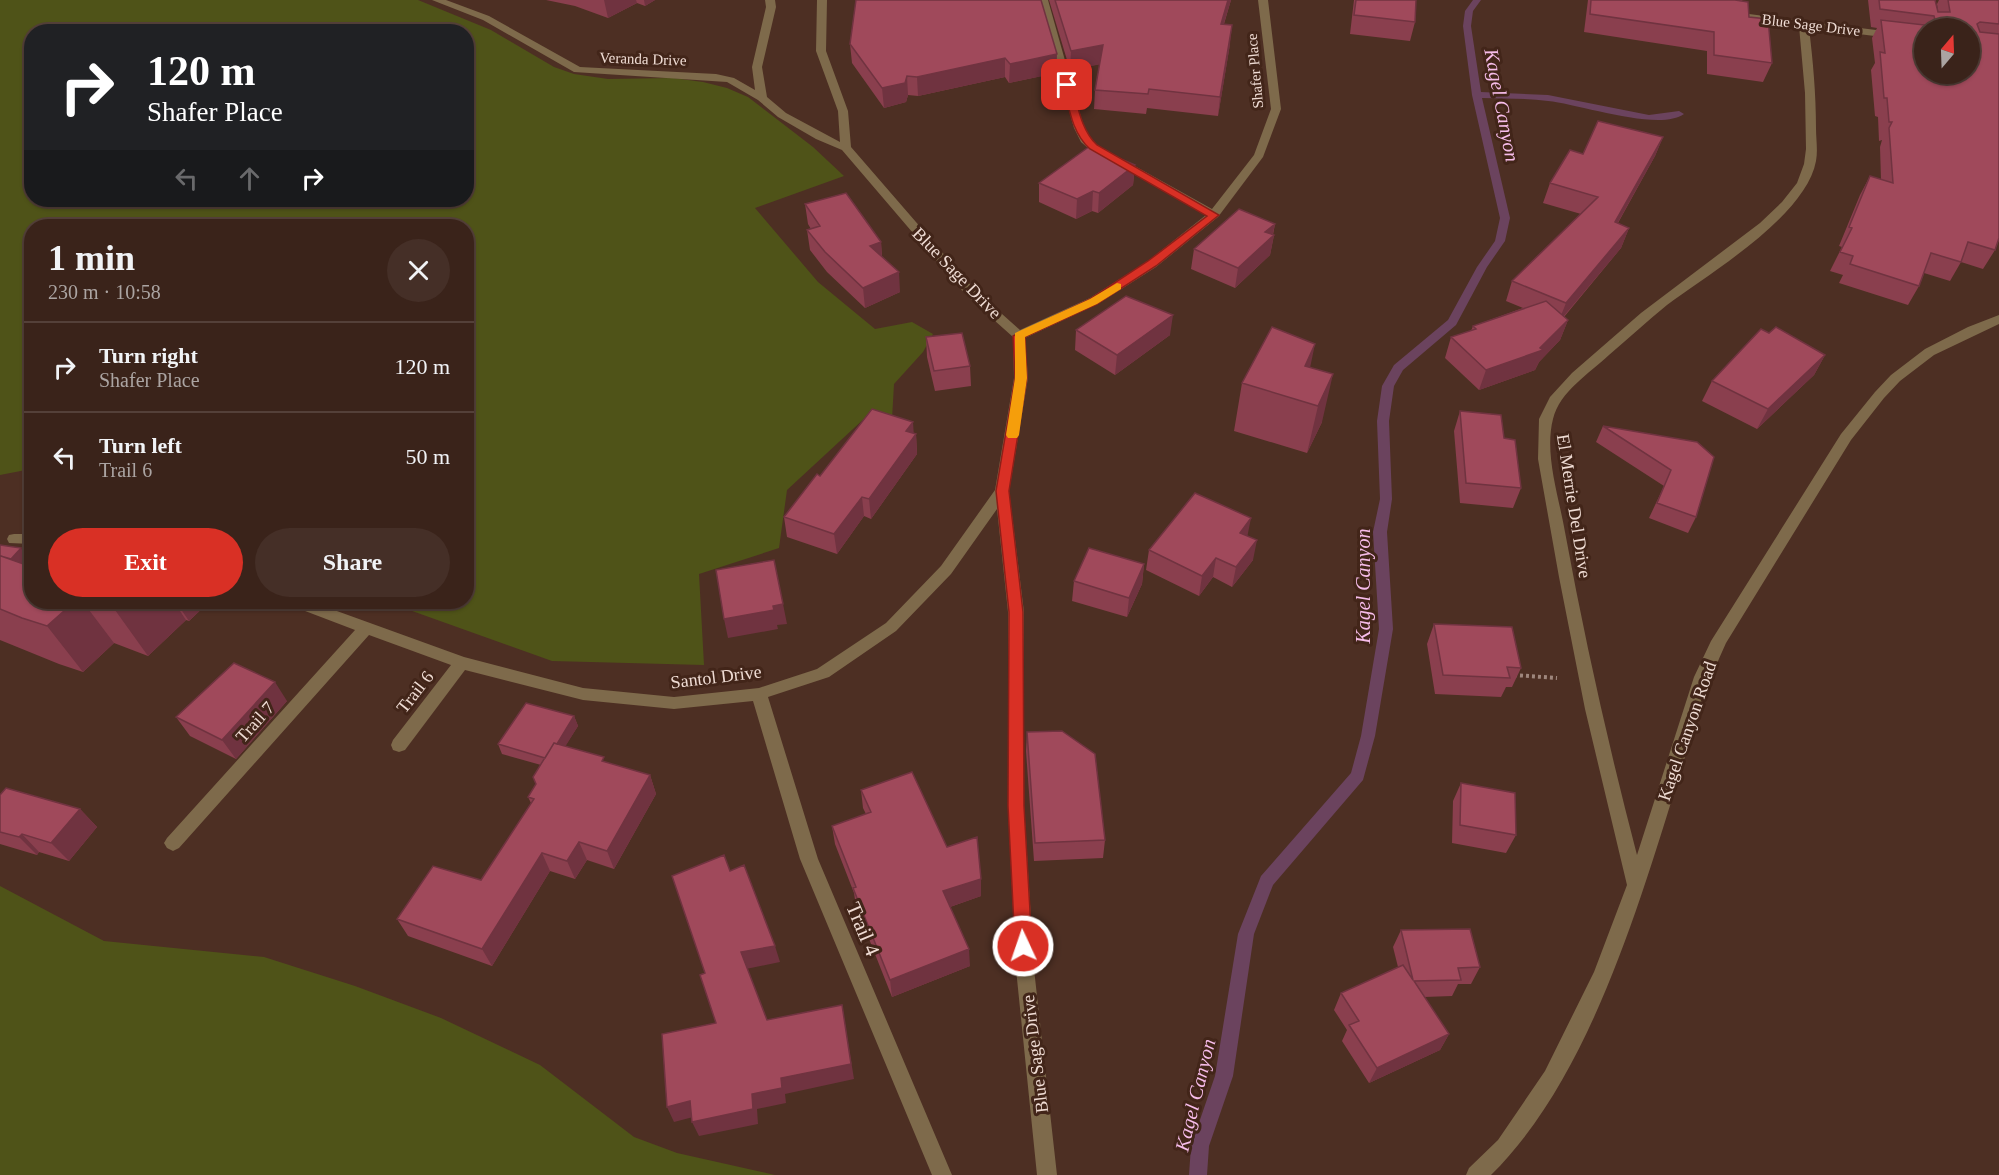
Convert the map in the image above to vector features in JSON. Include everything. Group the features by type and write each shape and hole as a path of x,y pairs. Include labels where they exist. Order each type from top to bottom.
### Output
{"street":[{"name":"Veranda Drive","path":"437,0 486,18 578,70 716,76 730,80 762,98 782,115 820,137 846,148"},
{"path":"762,98 757,66 771,7 770,0"},
{"path":"822,0 821,51 843,111 846,148"},
{"path":"1044,0 1079,128 1085,140 1093,147 1214,215"},
{"name":"Shafer Place","path":"1019,336 1094,301 1152,264 1214,215 1259,155 1276,109 1263,0"},
{"name":"Blue Sage Drive","path":"1733,15 1914,38"},
{"name":"El Merrie Del Drive","path":"1636,885 1586,679 1548,474 1545,427 1547,416 1553,404 1569,384 1646,315 1722,261 1764,226 1804,181 1810,162 1811,93 1804,25"},
{"name":"Blue Sage Drive","path":"846,148 970,292 1019,336 1021,378 1002,491 1016,612 1016,806 1025,969 1047,1175"},
{"name":"Kagel Canyon Road","path":"1476,1175 1505,1147 1552,1078 1603,972 1636,885 1690,712 1719,641 1846,437 1866,409 1902,370 1918,358 1959,334 1999,319"},
{"name":"Santol Drive","path":"316,609 462,663 595,695 674,703 759,694 823,673 891,627 946,570 1002,491"},
{"path":"14,539 24,539"},
{"name":"Trail 7","path":"173,843 366,628"},
{"name":"Trail 6","path":"399,744 462,663"},
{"name":"Trail 4","path":"759,694 809,859 942,1175"}],"path":[{"path":"1513,675 1586,679"}],"green space":[{"path":"0,0 418,0 491,30 554,67 574,74 608,79 673,78 727,88 748,97 813,147 844,176 755,208 818,282 875,329 912,322 933,334 923,352 894,384 892,419 867,416 787,490 779,548 699,574 704,665 552,661 407,609 474,609 474,219 24,219 24,470 0,475"},
{"path":"0,886 104,941 264,957 355,986 441,1018 540,1065 634,1137 677,1153 775,1175 0,1175"}],"building":[{"path":"856,0 1041,0 1057,54 1010,64 1005,58 917,77 907,76 905,83 882,88 850,44"},
{"path":"1055,0 1228,0 1221,24 1232,25 1220,97 1149,89 1148,94 1095,90 1103,45 1071,51"},
{"path":"1356,0 1416,0 1415,22 1354,15"},
{"path":"1591,0 1735,0 1748,2 1749,17 1768,19 1772,63 1714,55 1714,32 1590,14"},
{"path":"1879,0 1935,0 1938,12 1950,12 1948,0 1999,0 1999,24 1980,22 1980,18 1934,18 1934,16 1880,9"},
{"path":"1881,20 1914,24 1914,84 1980,84 1980,32 1999,34 1999,238 1995,250 1968,242 1961,262 1931,253 1919,286 1850,264 1853,256 1840,252 1852,228 1849,227 1870,176 1893,183 1889,128 1892,122 1889,122 1887,98 1884,98 1880,52 1885,53"},
{"path":"1598,121 1663,137 1615,222 1629,228 1566,303 1512,281 1598,197 1550,183 1570,150 1583,154"},
{"path":"1090,146 1135,165 1099,193 1093,191 1077,199 1039,183"},
{"path":"846,193 881,242 870,246 899,272 863,288 825,252 807,230 820,226 805,204"},
{"path":"1239,209 1275,224 1265,232 1274,235 1238,268 1194,249"},
{"path":"1126,296 1173,315 1117,355 1076,330"},
{"path":"1546,301 1568,320 1540,348 1543,350 1486,370 1451,337 1476,329 1473,326"},
{"path":"1272,327 1315,344 1305,366 1333,374 1318,406 1242,383"},
{"path":"1776,327 1825,355 1768,409 1712,381 1761,329 1769,333"},
{"path":"962,333 970,366 934,371 926,337"},
{"path":"872,409 913,422 906,431 916,434 869,499 862,497 834,534 784,517 817,474 820,476"},
{"path":"1460,411 1501,415 1504,438 1515,440 1521,488 1466,483"},
{"path":"1603,426 1697,442 1714,457 1696,517 1657,503 1671,470"},
{"path":"1195,493 1251,518 1240,533 1257,540 1236,567 1216,558 1202,576 1149,550"},
{"path":"0,545 21,548 11,559 0,557"},
{"path":"1089,548 1144,564 1129,598 1074,581"},
{"path":"0,557 24,564 24,609 66,609 47,626 0,609"},
{"path":"774,560 783,604 773,606 774,610 724,619 716,570"},
{"path":"1434,624 1512,627 1521,668 1507,667 1510,678 1443,675"},
{"path":"234,663 275,682 222,740 176,717"},
{"path":"526,703 574,716 557,744 554,743 545,758 498,744"},
{"path":"1062,731 1095,754 1105,840 1035,843 1027,732"},
{"path":"554,743 604,757 602,761 650,775 607,851 579,842 567,861 542,853 482,949 397,919 433,866 481,880 534,799 528,797 536,784 533,777"},
{"path":"912,772 947,847 977,837 981,879 943,891 969,949 890,980 853,888 856,887 832,826 871,812 861,790"},
{"path":"1461,783 1515,793 1516,835 1460,825"},
{"path":"6,788 80,809 51,843 22,834 19,837 0,832 0,795"},
{"path":"724,855 730,871 744,865 775,946 741,952 767,1020 842,1005 851,1064 781,1078 782,1088 752,1094 753,1109 692,1122 690,1101 667,1107 662,1034 716,1023 700,975 705,973 672,876"},
{"path":"1470,929 1480,967 1458,968 1461,980 1414,981 1449,1034 1377,1068 1349,1025 1359,1021 1341,993 1403,965 1413,980 1401,930"}],"waterway":[{"name":"Kagel Canyon","path":"1477,0 1469,11 1467,26 1477,95"},
{"name":"Kagel Canyon","path":"1198,1175 1200,1146 1224,1076 1246,934 1267,881 1358,776 1368,736 1386,629 1380,532 1386,499 1383,421 1388,386 1398,368 1452,322 1482,267 1500,241 1505,218 1477,95"},
{"path":"1477,95 1548,98 1649,118 1679,114"}],"slow traffic":[{"path":"1012,435 1021,378 1019,336 1094,301 1117,286"}],"route":[{"path":"1023,946 1016,806 1016,612 1002,491 1021,378 1019,336 1094,301 1152,264 1214,215 1093,147 1085,140 1079,128 1067,85"}]}
